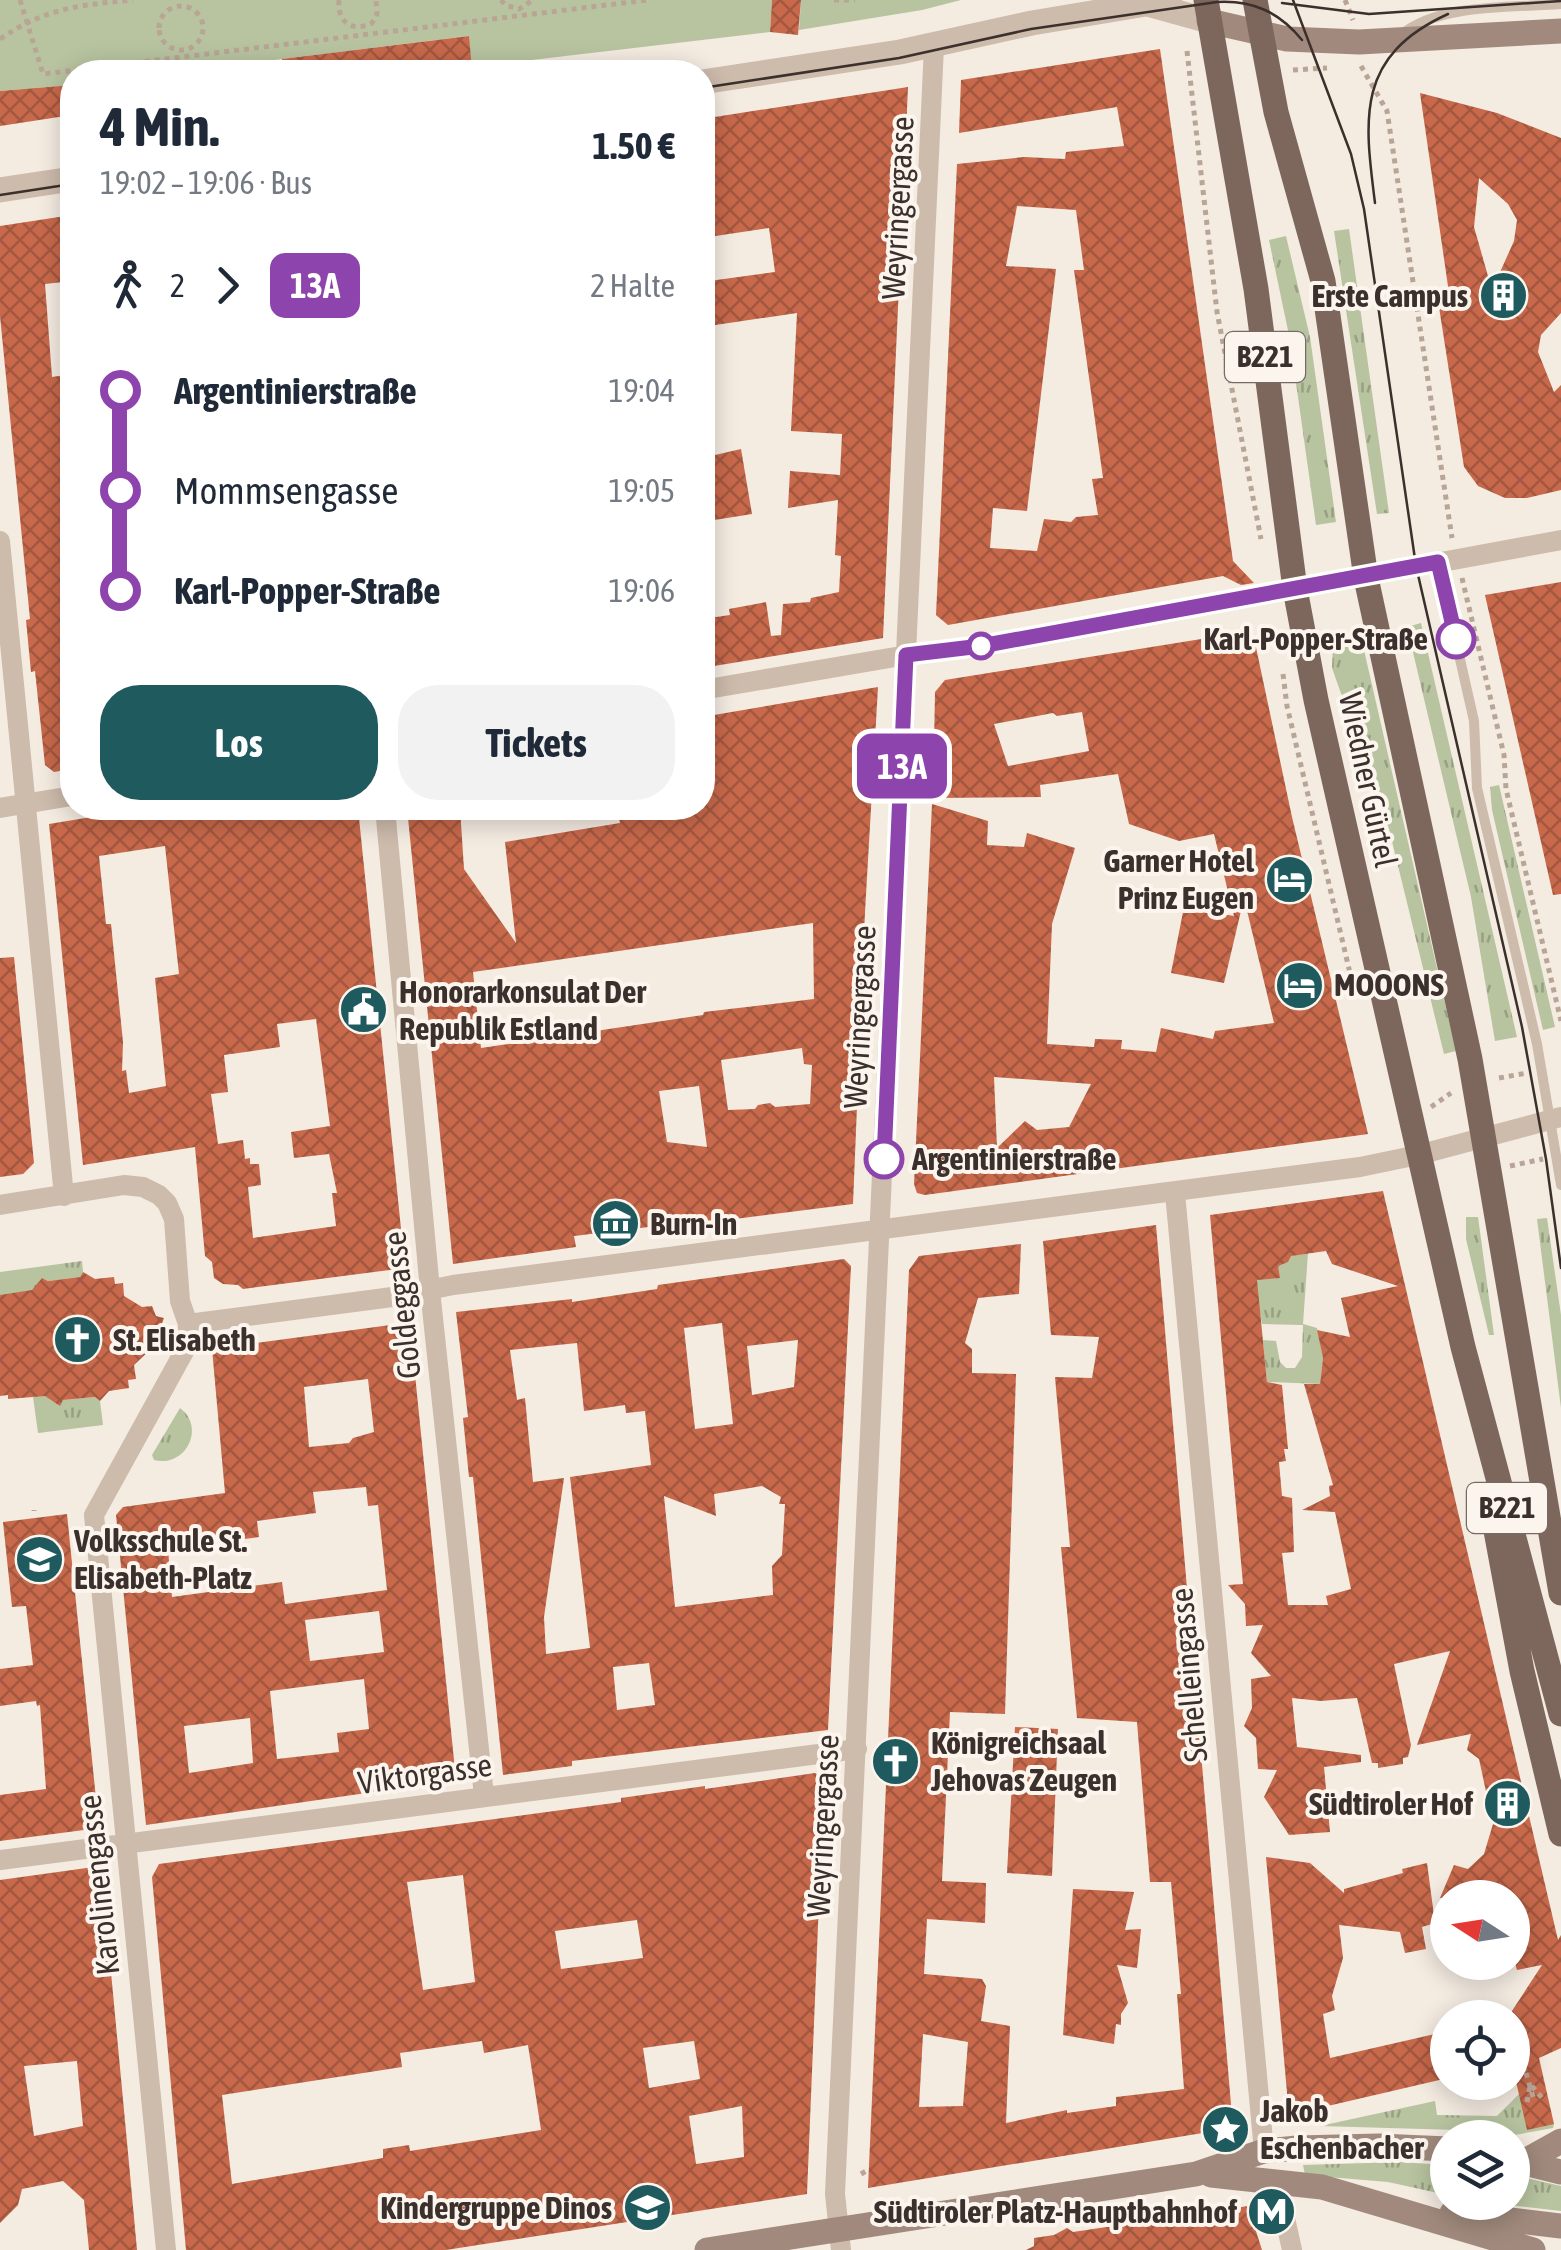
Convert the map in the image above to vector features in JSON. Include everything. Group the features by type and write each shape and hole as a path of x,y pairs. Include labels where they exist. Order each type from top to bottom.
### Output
{"main road":[{"name":"Wiedner Gürtel","path":"1254,0 1276,112 1323,280 1366,578 1474,1083 1561,1593"},
{"name":"Wiedner Gürtel","path":"1208,11 1256,289 1295,589 1316,700 1463,1348 1561,1714"},
{"path":"1208,11 1262,36 1287,39 1393,42 1561,31"},
{"path":"1519,1334 1561,1498"},
{"path":"1463,1348 1522,1671 1561,1834"},
{"path":"1530,2155 1561,2141"},
{"path":"707,2250 841,2240 1196,2174 1264,2151 1352,2146 1430,2148"},
{"path":"1530,2164 1561,2172"},
{"path":"1196,2174 1322,2187 1534,2250"},
{"path":"1387,2205 1561,2226"}],"street":[{"path":"715,80 934,46 1032,23 1161,2 1208,11"},
{"name":"Weyringergasse","path":"841,2240 835,2194 934,46"},
{"path":"0,190 60,181"},
{"path":"715,688 981,646 1561,540"},
{"path":"0,541 64,1196"},
{"path":"0,808 60,798"},
{"name":"Goldeggasse","path":"386,820 430,1290 484,1796"},
{"path":"0,1206 133,1186 150,1190 167,1203 174,1218 180,1301 188,1324 1175,1193 1418,1156 1556,1118"},
{"name":"Schelleingasse","path":"1175,1193 1264,2151"},
{"name":"Karolinengasse","path":"166,2250 94,1515 184,1353 188,1324"},
{"name":"Viktorgasse","path":"0,1860 857,1748"},
{"path":"1276,2182 1292,2250"}],"lane":[{"path":"1393,42 1420,22 1434,17 1561,4"},
{"path":"1438,562 1474,721 1478,788 1556,1118 1561,1185"}],"path":[{"path":"20,0 43,74 60,72"},
{"path":"0,39 26,21 65,4 133,0"},
{"path":"339,0 341,18 359,32"},
{"path":"359,32 377,14 376,0"},
{"path":"502,0 520,12"},
{"path":"520,12 533,0"},
{"path":"142,60 520,12 648,0"},
{"path":"834,0 855,0"},
{"path":"175,3 189,7 203,25 196,44 184,54 169,46 159,30 166,11 175,3"},
{"path":"1411,1122 1458,1088 1522,1074"},
{"path":"1530,2084 1534,2100"}],"green space":[{"path":"0,0 772,0 770,32 532,60 471,60 468,36 273,60 60,60 60,86 0,91"},
{"path":"801,0 961,0 799,30"},
{"path":"1349,229 1389,513 1377,514 1334,231"},
{"path":"1286,236 1310,337 1336,522 1316,525 1290,340 1269,240"},
{"path":"1421,623 1517,1037 1495,1041 1471,897 1407,627"},
{"path":"1361,637 1456,1051 1444,1054 1389,829 1332,668 1333,644"},
{"path":"1499,785 1555,1027 1543,1030 1492,810 1490,787"},
{"path":"1466,1217 1478,1217 1494,1335 1489,1335 1466,1239"},
{"path":"1547,1218 1561,1315 1561,1408 1537,1219"},
{"path":"1308,1253 1303,1324 1317,1328 1323,1358 1320,1384 1267,1382 1263,1340 1276,1341 1280,1362 1286,1368 1295,1368 1302,1357 1303,1325 1262,1324 1260,1313 1252,1313 1249,1276 1279,1278 1278,1266 1289,1255"},
{"path":"82,1261 80,1277 48,1281 42,1278 39,1282 46,1295 0,1295 0,1272"},
{"path":"58,1389 59,1406 63,1400 95,1397 100,1401 103,1425 38,1433 33,1397"},
{"path":"180,1408 191,1425 189,1444 175,1458 154,1460 152,1455"},
{"path":"1513,2100 1526,2100 1554,2124 1553,2128 1530,2132 1530,2120 1430,2120 1430,2129 1320,2126 1435,2101 1437,2115 1497,2116"},
{"path":"1430,2164 1430,2191 1388,2182 1305,2175 1303,2165"},
{"path":"1530,2179 1561,2186 1561,2211 1530,2207"}],"building":[{"path":"772,0 801,0 798,35 770,32"},
{"path":"469,36 471,60 282,60"},
{"path":"1160,49 1233,561 1254,583 1241,585 1223,576 948,625 936,615 957,164 1024,157 1065,159 1066,152 1124,146 1117,107 959,133 961,80","holes":["1017,206 1076,210 1084,270 1074,270 1103,478 1092,479 1098,515 1076,517 1071,522 1044,519 1037,551 990,548 993,508 1027,511 1056,269 1006,266"]},
{"path":"60,86 60,117 0,126 0,91"},
{"path":"908,87 883,638 715,666 715,617 730,615 729,609 766,602 771,636 781,635 783,604 810,602 811,598 839,592 841,556 835,555 838,500 788,508 790,471 840,475 842,434 791,431 797,313 715,325 715,280 775,272 769,228 715,236 715,117"},
{"name":"Erste Campus","path":"1420,93 1497,113 1561,138 1561,313 1541,335 1538,352 1554,392 1561,385 1561,490 1527,498 1505,498 1478,486 1464,467 1439,307 1450,300","holes":["1479,178 1508,204 1517,220 1514,241 1492,290 1474,227"]},
{"path":"60,217 60,282 45,284 52,377 60,376 60,771 54,772 45,765 35,671 31,672 26,620 30,619 0,316 0,226"},
{"path":"741,449 752,514 715,520 715,455"},
{"path":"1561,582 1561,894 1553,895 1485,595"},
{"path":"1245,632 1254,638 1292,817 1368,1134 925,1195 917,1193 914,1184 932,804 988,821 987,845 1024,847 1027,833 1075,848 1052,924 1047,1044 1094,1047 1095,1039 1122,1040 1121,1049 1156,1052 1161,1028 1213,1039 1215,1031 1274,1023 1244,898 1224,983 1171,973 1184,907 1234,916 1214,834 1179,841 1129,824 1118,774 1040,785 1041,797 933,798 935,692 945,680","holes":["1082,712 1089,751 1008,766 994,724","994,1077 1036,1080 1091,1084 1069,1127 1037,1130 1025,1121 997,1148"]},
{"path":"878,687 853,1204 574,1236 576,1247 453,1264 408,820 461,820 464,869 516,943 505,842 620,823 619,820 715,820 715,715","holes":["813,923 814,999 704,1012 481,1048 473,972","802,1048 804,1064 812,1065 810,1104 775,1107 770,1103 755,1109 728,1110 721,1060","699,1086 707,1147 667,1142 659,1091"]},
{"path":"73,820 359,820 405,1268 243,1289 223,1284 214,1278 212,1262 205,1256 195,1147 83,1165 49,824","holes":["165,846 179,974 155,978 166,1086 129,1093 126,1070 122,1071 123,1042 111,924 106,924 99,856","316,1019 330,1126 291,1132 294,1158 329,1154 337,1193 332,1193 336,1226 253,1238 248,1187 261,1185 259,1164 250,1164 250,1158 245,1159 243,1140 218,1144 211,1094 228,1092 224,1055 280,1047 277,1024"]},
{"path":"14,957 34,1163 23,1174 0,1177 0,958"},
{"path":"1383,1191 1558,1940 1561,1935 1561,2048 1539,2058 1554,2124 1530,2129 1520,2100 1530,2100 1530,2000 1519,2000 1542,1965 1530,1967 1530,1880 1448,1880 1454,1865 1468,1869 1484,1854 1493,1824 1479,1759 1467,1750 1471,1734 1417,1745 1450,1651 1394,1664 1411,1745 1403,1764 1378,1768 1378,1763 1372,1763 1357,1698 1292,1698 1297,1747 1361,1755 1361,1762 1324,1767 1330,1832 1289,1835 1264,1797 1277,1770 1258,1769 1256,1738 1244,1726 1252,1708 1251,1679 1271,1676 1251,1653 1263,1625 1246,1626 1245,1604 1228,1585 1243,1584 1210,1215","holes":["1326,1251 1332,1264 1398,1286 1341,1298 1350,1337 1317,1330 1323,1358 1320,1384 1304,1384 1333,1485 1329,1486 1330,1496 1302,1510 1335,1512 1351,1589 1326,1596 1328,1605 1288,1605 1282,1553 1294,1552 1292,1498 1282,1496 1279,1462 1286,1461 1284,1449 1288,1449 1282,1385 1267,1382 1257,1280 1280,1278 1278,1266 1291,1256"]},
{"path":"1156,1225 1233,2128 868,2188 909,1270 919,1256 1021,1244 1019,1294 978,1298 965,1343 972,1349 972,1373 1016,1374 1005,1714 950,1712 942,1881 986,1883 985,1923 927,1919 924,1974 982,1979 986,1986 981,2021 1010,2026 1006,2123 1067,2110 1116,2106 1116,2097 1184,2089 1171,1882 1150,1882 1137,1722 1077,1718 1061,1547 1070,1547 1055,1377 1092,1378 1099,1337 1051,1335 1043,1241","holes":["923,2034 968,2042 963,2106 919,2107"]},
{"path":"844,1259 851,1266 828,1730 572,1761 572,1766 503,1775 473,1477 469,1477 463,1418 468,1417 456,1312 572,1302 657,1289 658,1285","holes":["722,1323 733,1424 695,1429 684,1328","798,1340 794,1387 752,1395 747,1346","577,1343 584,1411 625,1405 626,1413 645,1411 651,1465 570,1477 590,1648 546,1654 544,1617 564,1478 533,1482 525,1398 517,1400 510,1350","762,1486 781,1497 779,1504 785,1504 782,1555 772,1566 773,1595 675,1607 664,1496 716,1516 714,1494","649,1663 655,1705 617,1710 613,1667"]},
{"name":"St. Elisabeth","path":"83,1272 95,1279 114,1277 115,1284 123,1283 124,1296 142,1307 152,1306 156,1316 164,1318 161,1326 166,1335 158,1340 158,1350 149,1351 134,1365 136,1379 128,1380 129,1388 109,1391 100,1401 95,1397 63,1400 60,1406 45,1396 0,1396 0,1295 32,1290 42,1278 48,1281 80,1277"},
{"path":"409,1324 456,1780 146,1825 116,1515 123,1507 225,1493 212,1349","holes":["368,1379 374,1432 349,1443 309,1447 304,1387","366,1487 368,1506 378,1505 387,1590 285,1604 282,1582 172,1597 168,1549 259,1537 257,1521 316,1513 313,1492","379,1611 384,1652 310,1661 305,1620","364,1679 369,1729 337,1733 339,1752 277,1759 270,1691","250,1718 253,1763 189,1773 184,1726"]},
{"path":"67,1514 99,1828 0,1841 0,1795 46,1789 40,1705 36,1701 0,1706 0,1669 33,1665 26,1606 12,1607 3,1522"},
{"path":"1015,1727 1058,1729 1052,1876 1007,1873"},
{"path":"815,1773 824,1779 807,2194 446,2250 186,2250 152,1877 159,1864","holes":["463,1875 475,1982 423,1990 407,1882","637,1920 643,1958 561,1969 555,1931","482,2041 484,2053 528,2045 541,2130 410,2151 409,2145 383,2149 383,2158 232,2184 222,2095 402,2067 400,2053","694,2041 700,2079 649,2088 643,2048","742,2106 744,2157 696,2164 689,2116"]},
{"path":"1266,1857 1310,1863 1344,1893 1344,1889 1427,1863 1430,1925 1422,1927 1426,1949 1405,1953 1400,1932 1339,1925 1343,1958 1332,1996 1335,2010 1323,2014 1330,2058 1430,2035 1430,2082 1289,2115"},
{"path":"101,1866 137,2250 89,2250 84,2200 63,2181 22,2189 18,2205 0,2223 0,1880","holes":["77,2061 83,2126 34,2136 24,2066"]},
{"path":"1073,1889 1134,1892 1125,1930 1141,1929 1137,1968 1117,1965 1128,2003 1121,2014 1121,2025 1116,2024 1114,2044 1063,2035"},
{"path":"1248,2206 1262,2250 1026,2250 1034,2246 1034,2238 1067,2228 1073,2232"}],"tram line":[{"path":"1293,0 1351,154 1364,209 1416,566 1522,1027 1561,1268"},
{"path":"1282,3 1369,14 1561,1"},
{"path":"715,86 899,58 1031,29 1217,2 1242,3 1264,10 1302,40"},
{"path":"1375,203 1369,143 1373,92 1396,49 1448,14"},
{"path":"0,195 60,186"}],"bus line":[{"name":"13A","path":"884,1159 906,655 981,646 1438,562 1456,639"}],"place":[{"name":"Erste Campus","path":"1503,296"},
{"name":"Karl-Popper-Straße","path":"1456,639"},
{"name":"Garner Hotel Prinz Eugen","path":"1289,879"},
{"name":"MOOONS","path":"1299,985"},
{"name":"Honorarkonsulat Der Republik Estland","path":"364,1010"},
{"name":"Argentinierstraße","path":"884,1159"},
{"name":"Burn-In","path":"615,1224"},
{"name":"St. Elisabeth","path":"78,1340"},
{"name":"Volksschule St. Elisabeth-Platz","path":"39,1559"},
{"name":"Königreichsaal Jehovas Zeugen","path":"896,1761"},
{"name":"Südtiroler Hof","path":"1508,1804"},
{"name":"Jakob Eschenbacher","path":"1225,2129"},
{"name":"Kindergruppe Dinos","path":"647,2208"},
{"name":"Südtiroler Platz-Hauptbahnhof","path":"1272,2212"}]}
